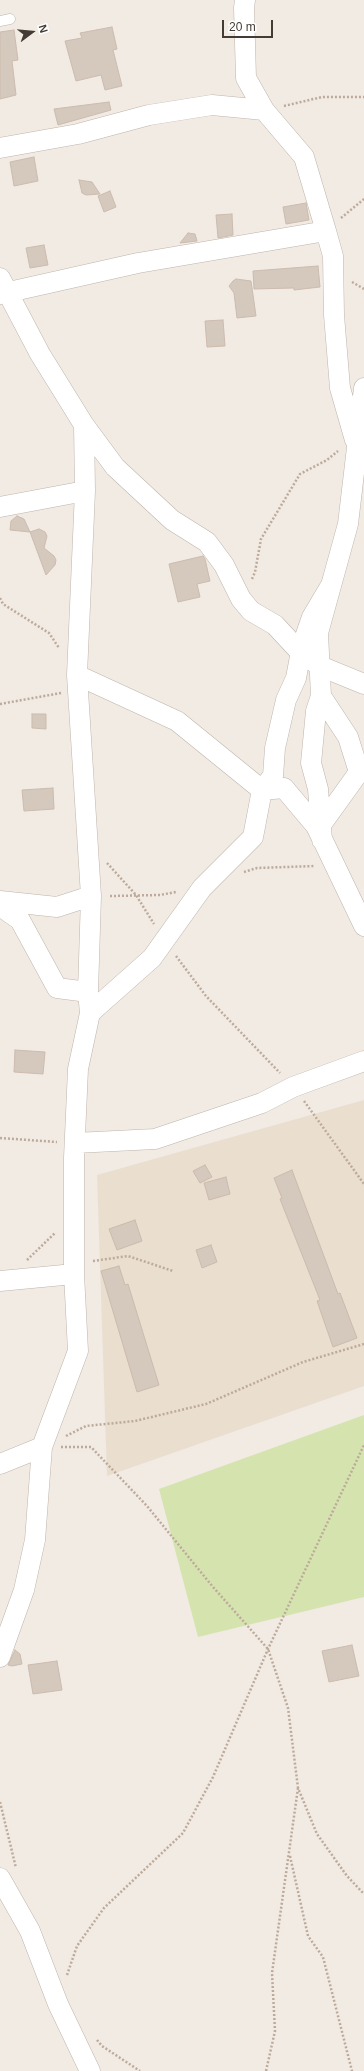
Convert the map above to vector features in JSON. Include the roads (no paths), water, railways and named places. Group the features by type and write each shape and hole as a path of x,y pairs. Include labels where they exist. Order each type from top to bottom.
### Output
{"street":[{"path":"246,0 244,8 246,78 264,110 304,157 333,256 334,315 340,388 355,440"},
{"path":"0,148 78,134 149,115 212,105 264,110"},
{"path":"326,231 3,288 40,354 84,425 120,472 172,520 208,542 224,565 241,599 251,611 275,625 301,653 320,666 364,684"},
{"path":"364,388 355,440 348,524 318,633 321,696 316,711 311,763 318,789 322,832 364,926"},
{"path":"0,1657 24,1590 35,1540 42,1447 78,1351 74,1269 75,1143 78,1069 90,1012 88,992 91,896 77,683 85,491 84,425"},
{"path":"0,507 85,491"},
{"path":"90,1012 152,958 202,888 253,837 262,790 273,776 275,748 286,700 296,678 301,653 312,617 331,584"},
{"path":"77,683 177,721 262,790 284,788 322,832"},
{"path":"321,696 348,737 359,772 322,832"},
{"path":"0,901 57,907 91,896"},
{"path":"0,906 20,920 57,988 88,992"},
{"path":"75,1143 155,1139 262,1103 293,1087 364,1061"},
{"path":"3,1280 74,1269"},
{"path":"0,1464 42,1447"},
{"path":"0,1878 30,1931 58,2004 90,2071"}],"lane":[{"path":"0,20 10,19"}]}
